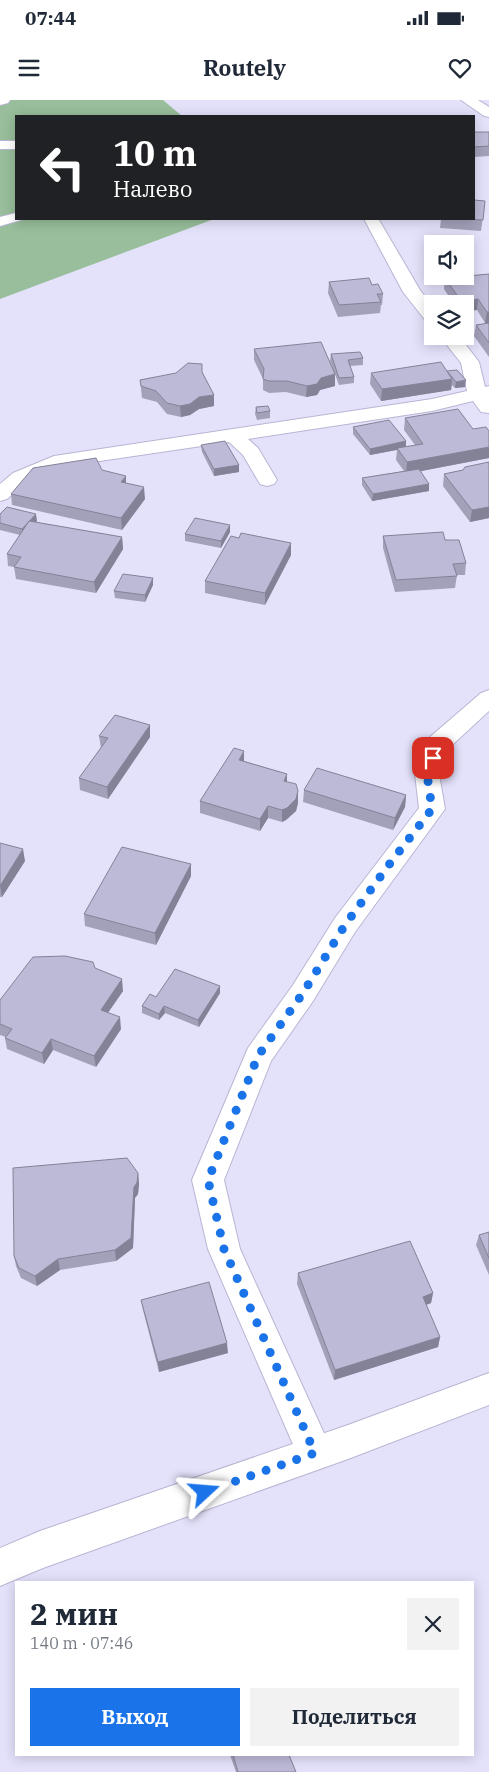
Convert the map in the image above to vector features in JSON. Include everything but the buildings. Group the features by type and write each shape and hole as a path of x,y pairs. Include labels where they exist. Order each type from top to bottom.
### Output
{"street":[{"path":"468,100 489,113"},
{"path":"371,220 412,292 424,307"},
{"path":"0,495 20,477 54,462 232,434 485,398 470,362 456,345"},
{"path":"232,434 251,452 267,480"},
{"path":"315,1453 224,1249 208,1180 258,1056 303,993 345,925 432,809 427,774 439,743 489,698"},
{"path":"0,1567 40,1550 315,1453 489,1389"}],"lane":[{"path":"0,101 4,100"},
{"path":"0,144 15,145"},
{"path":"0,222 15,217"}],"green space":[{"path":"0,100 163,100 181,115 15,115 15,220 211,220 0,299"}],"route":[{"path":"205,1492 315,1453 224,1249 208,1180 258,1056 303,993 345,925 432,809 427,774 433,758"}]}
